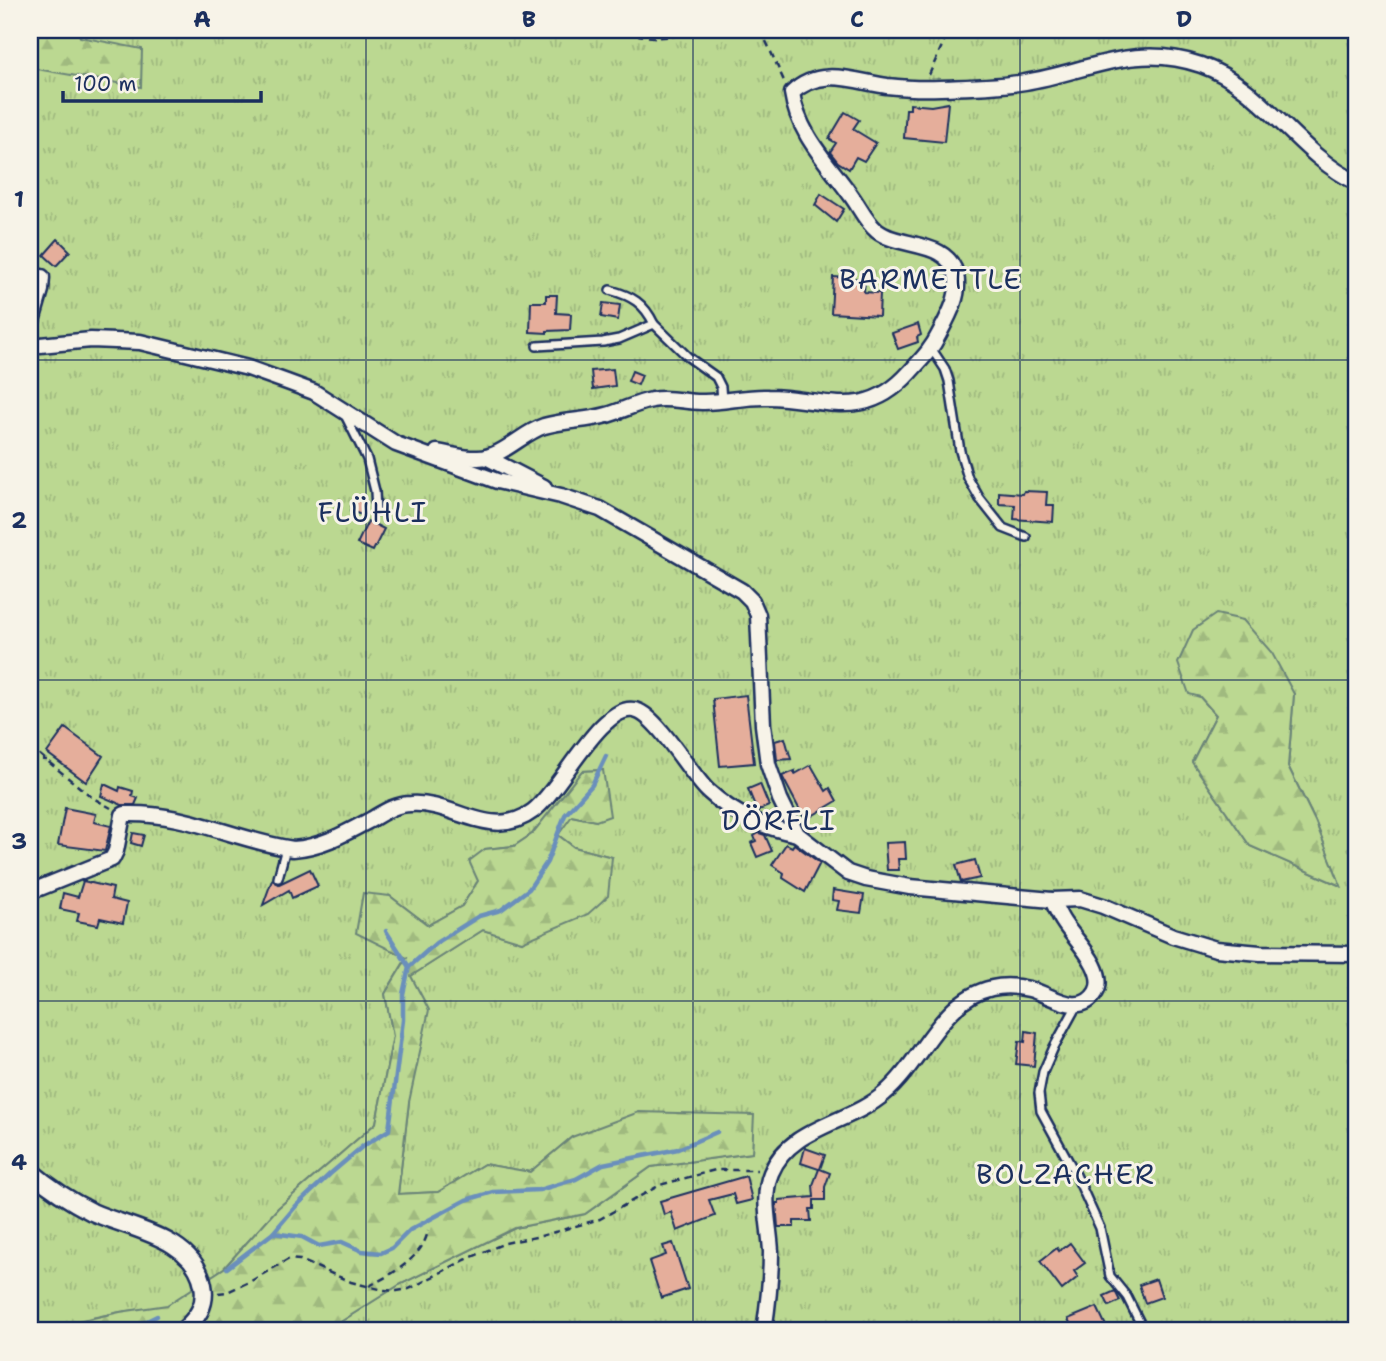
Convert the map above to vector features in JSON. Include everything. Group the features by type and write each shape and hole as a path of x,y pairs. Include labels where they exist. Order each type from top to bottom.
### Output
{"street":[{"path":"410,449 471,458 486,457 540,428 606,415 662,398 687,402 763,396 842,405 862,404 890,390 906,376 931,348 956,295 955,270 941,253 883,235 869,224 806,132 794,107 792,93 810,80 832,76 886,86 923,89 1026,82 1125,58 1154,57 1186,61 1213,70 1240,85 1314,156 1356,182"},
{"path":"30,328 42,277"},
{"path":"30,346 109,340 140,342 248,368 314,393 385,439 497,481 589,505 628,524 662,547 742,591 752,601 759,623 760,684 768,764 780,799 797,834"},
{"path":"486,457 561,496"},
{"path":"30,892 112,859 117,850 123,815 146,813 181,818 286,848 318,845 405,804 421,804 484,822 514,821 531,812 554,791 607,720 620,711 633,709 652,719 690,771 723,804 760,825 797,834 840,868 866,879 910,887 1090,902 1173,936 1216,949 1260,953 1356,954"},
{"path":"764,1331 771,1266 767,1185 772,1170 785,1150 795,1141 862,1110 886,1093 915,1061 945,1018 974,994 1014,986 1030,989 1065,1003 1078,1004 1094,994 1099,985 1097,972 1052,900"},
{"path":"30,1171 56,1191 89,1210 162,1239 177,1248 197,1267 204,1295 201,1310 183,1331"}],"lane":[{"path":"610,290 641,303 654,324 688,357 716,377 721,387 722,401"},
{"path":"537,346 619,340 654,324"},
{"path":"931,348 945,369 949,381 960,451 968,478 998,523 1009,531 1026,537"},
{"path":"344,412 367,459 375,491 376,511"},
{"path":"278,878 286,848"},
{"path":"1078,1004 1043,1072 1041,1111 1049,1130 1072,1167 1100,1228 1113,1282 1127,1297 1144,1331"}],"path":[{"path":"625,30 637,35 667,38 702,30"},
{"path":"761,30 777,69 792,93"},
{"path":"923,89 949,30"},
{"path":"30,747 93,798 123,815"},
{"path":"30,759 48,761"},
{"path":"204,1295 227,1292 251,1282 289,1259 300,1260 351,1282 397,1291 409,1289 465,1260 505,1244 600,1219 660,1185 715,1170 772,1170"},
{"path":"369,1286 392,1275 407,1262 427,1238 428,1230"}],"green space":[{"path":"30,30 1356,30 1356,1331 326,1331 399,1285 515,1228 585,1214 651,1167 752,1153 753,1115 572,1137 530,1172 484,1164 438,1192 398,1194 409,1102 411,976 483,930 522,942 612,857 574,847 558,835 571,816 596,821 603,770 582,771 532,834 514,846 485,849 478,881 462,906 428,925 390,896 407,957 385,994 393,1036 376,1123 278,1208 224,1268 167,1306 120,1312 30,1331","holes":["1294,694 1288,766 1315,821 1341,886 1250,846 1192,762 1216,715 1200,697"]},
{"path":"30,30 78,30 80,37 142,49 141,87 30,68"},
{"path":"1216,614 1243,620 1272,653 1294,694 1288,766 1315,821 1341,886 1250,846 1192,762 1216,715 1200,697 1189,694 1178,663 1193,630"},
{"path":"603,770 610,816 596,821 572,816 558,835 574,847 612,857 608,896 588,914 522,942 483,930 411,976 429,1010 409,1102 398,1194 438,1192 484,1164 530,1172 572,1137 639,1112 754,1115 752,1153 651,1167 585,1214 515,1228 399,1285 326,1331 35,1331 120,1312 167,1305 224,1268 278,1208 376,1123 393,1036 385,994 407,958 356,933 363,893 390,896 428,925 462,906 478,881 469,861 485,849 514,846 532,834 582,771"}],"building":[{"path":"948,103 944,142 904,138 906,109 910,109 910,104 931,106"},
{"path":"845,112 859,120 853,129 876,143 864,161 856,157 849,169 838,162 830,152 836,143 829,139"},
{"path":"821,194 844,209 836,222 815,205"},
{"path":"58,239 70,251 56,266 44,255"},
{"path":"833,277 865,279 864,292 880,293 879,316 831,313"},
{"path":"546,295 557,295 556,313 571,314 570,330 530,332 531,302 546,302"},
{"path":"603,303 620,305 618,320 601,317"},
{"path":"918,324 921,335 917,337 918,342 898,349 892,333"},
{"path":"613,369 615,386 593,389 591,371"},
{"path":"632,371 642,375 638,385 628,381"},
{"path":"1024,491 1047,492 1046,505 1054,505 1053,522 1014,519 1015,505 999,504 999,492 1023,494"},
{"path":"354,497 367,502 362,515 350,511"},
{"path":"368,521 384,529 373,551 357,544"},
{"path":"746,695 754,763 720,766 713,699"},
{"path":"65,728 103,756 86,782 47,753"},
{"path":"785,738 791,759 777,760 775,741"},
{"path":"811,765 826,791 830,788 837,801 805,820 782,776 795,771 795,774"},
{"path":"104,784 119,791 120,787 133,791 132,796 138,798 135,805 122,805 101,796"},
{"path":"760,784 769,806 757,811 748,789"},
{"path":"65,808 96,814 94,822 111,826 105,851 58,845"},
{"path":"133,833 144,835 141,846 131,843"},
{"path":"759,833 765,835 772,851 757,857 751,843 756,841 754,836"},
{"path":"905,842 906,859 898,859 899,870 887,870 885,843"},
{"path":"786,844 792,847 794,844 820,863 805,892 783,878 784,873 772,865"},
{"path":"975,860 980,878 961,882 956,865"},
{"path":"310,869 318,886 292,898 289,890 263,905 272,880 279,884"},
{"path":"83,881 113,888 111,899 127,903 123,923 100,918 98,925 77,921 79,913 60,909 63,893 78,897"},
{"path":"833,890 864,895 861,913 837,910 839,901 832,900"},
{"path":"1026,1031 1037,1033 1034,1066 1016,1064 1019,1041 1025,1042"},
{"path":"805,1148 825,1155 820,1169 830,1173 825,1187 825,1200 814,1200 814,1209 810,1209 811,1221 794,1221 794,1227 778,1227 776,1203 779,1203 779,1200 814,1197 813,1185 819,1169 801,1163"},
{"path":"746,1176 752,1200 736,1204 733,1194 709,1200 715,1216 677,1231 671,1212 664,1215 660,1201"},
{"path":"673,1243 688,1289 661,1298 649,1261 666,1255 663,1246"},
{"path":"1070,1243 1085,1263 1074,1271 1078,1277 1062,1290 1040,1261 1057,1248 1059,1251"},
{"path":"1156,1279 1162,1297 1145,1303 1139,1285"},
{"path":"1115,1291 1120,1301 1109,1306 1104,1296"},
{"path":"1097,1307 1107,1328 1101,1331 1074,1331 1068,1319"}],"waterway":[{"path":"227,1268 273,1233 296,1206 330,1174 363,1146 389,1130 403,1020 403,994 409,967 436,943 479,916 501,910 529,889 547,862 565,815 592,785 606,756"},
{"path":"386,931 409,967"},
{"path":"273,1233 302,1237 319,1246 342,1242 362,1251 381,1253 392,1248 410,1230 466,1200 493,1192 539,1190 576,1179 603,1164 678,1149 717,1132"},
{"path":"127,1331 157,1316"}],"district":[{"name":"BARMETTLE","path":"931,279"},
{"name":"FLÜHLI","path":"373,512"},
{"name":"DÖRFLI","path":"779,820"},
{"name":"BOLZACHER","path":"1066,1174"}]}
